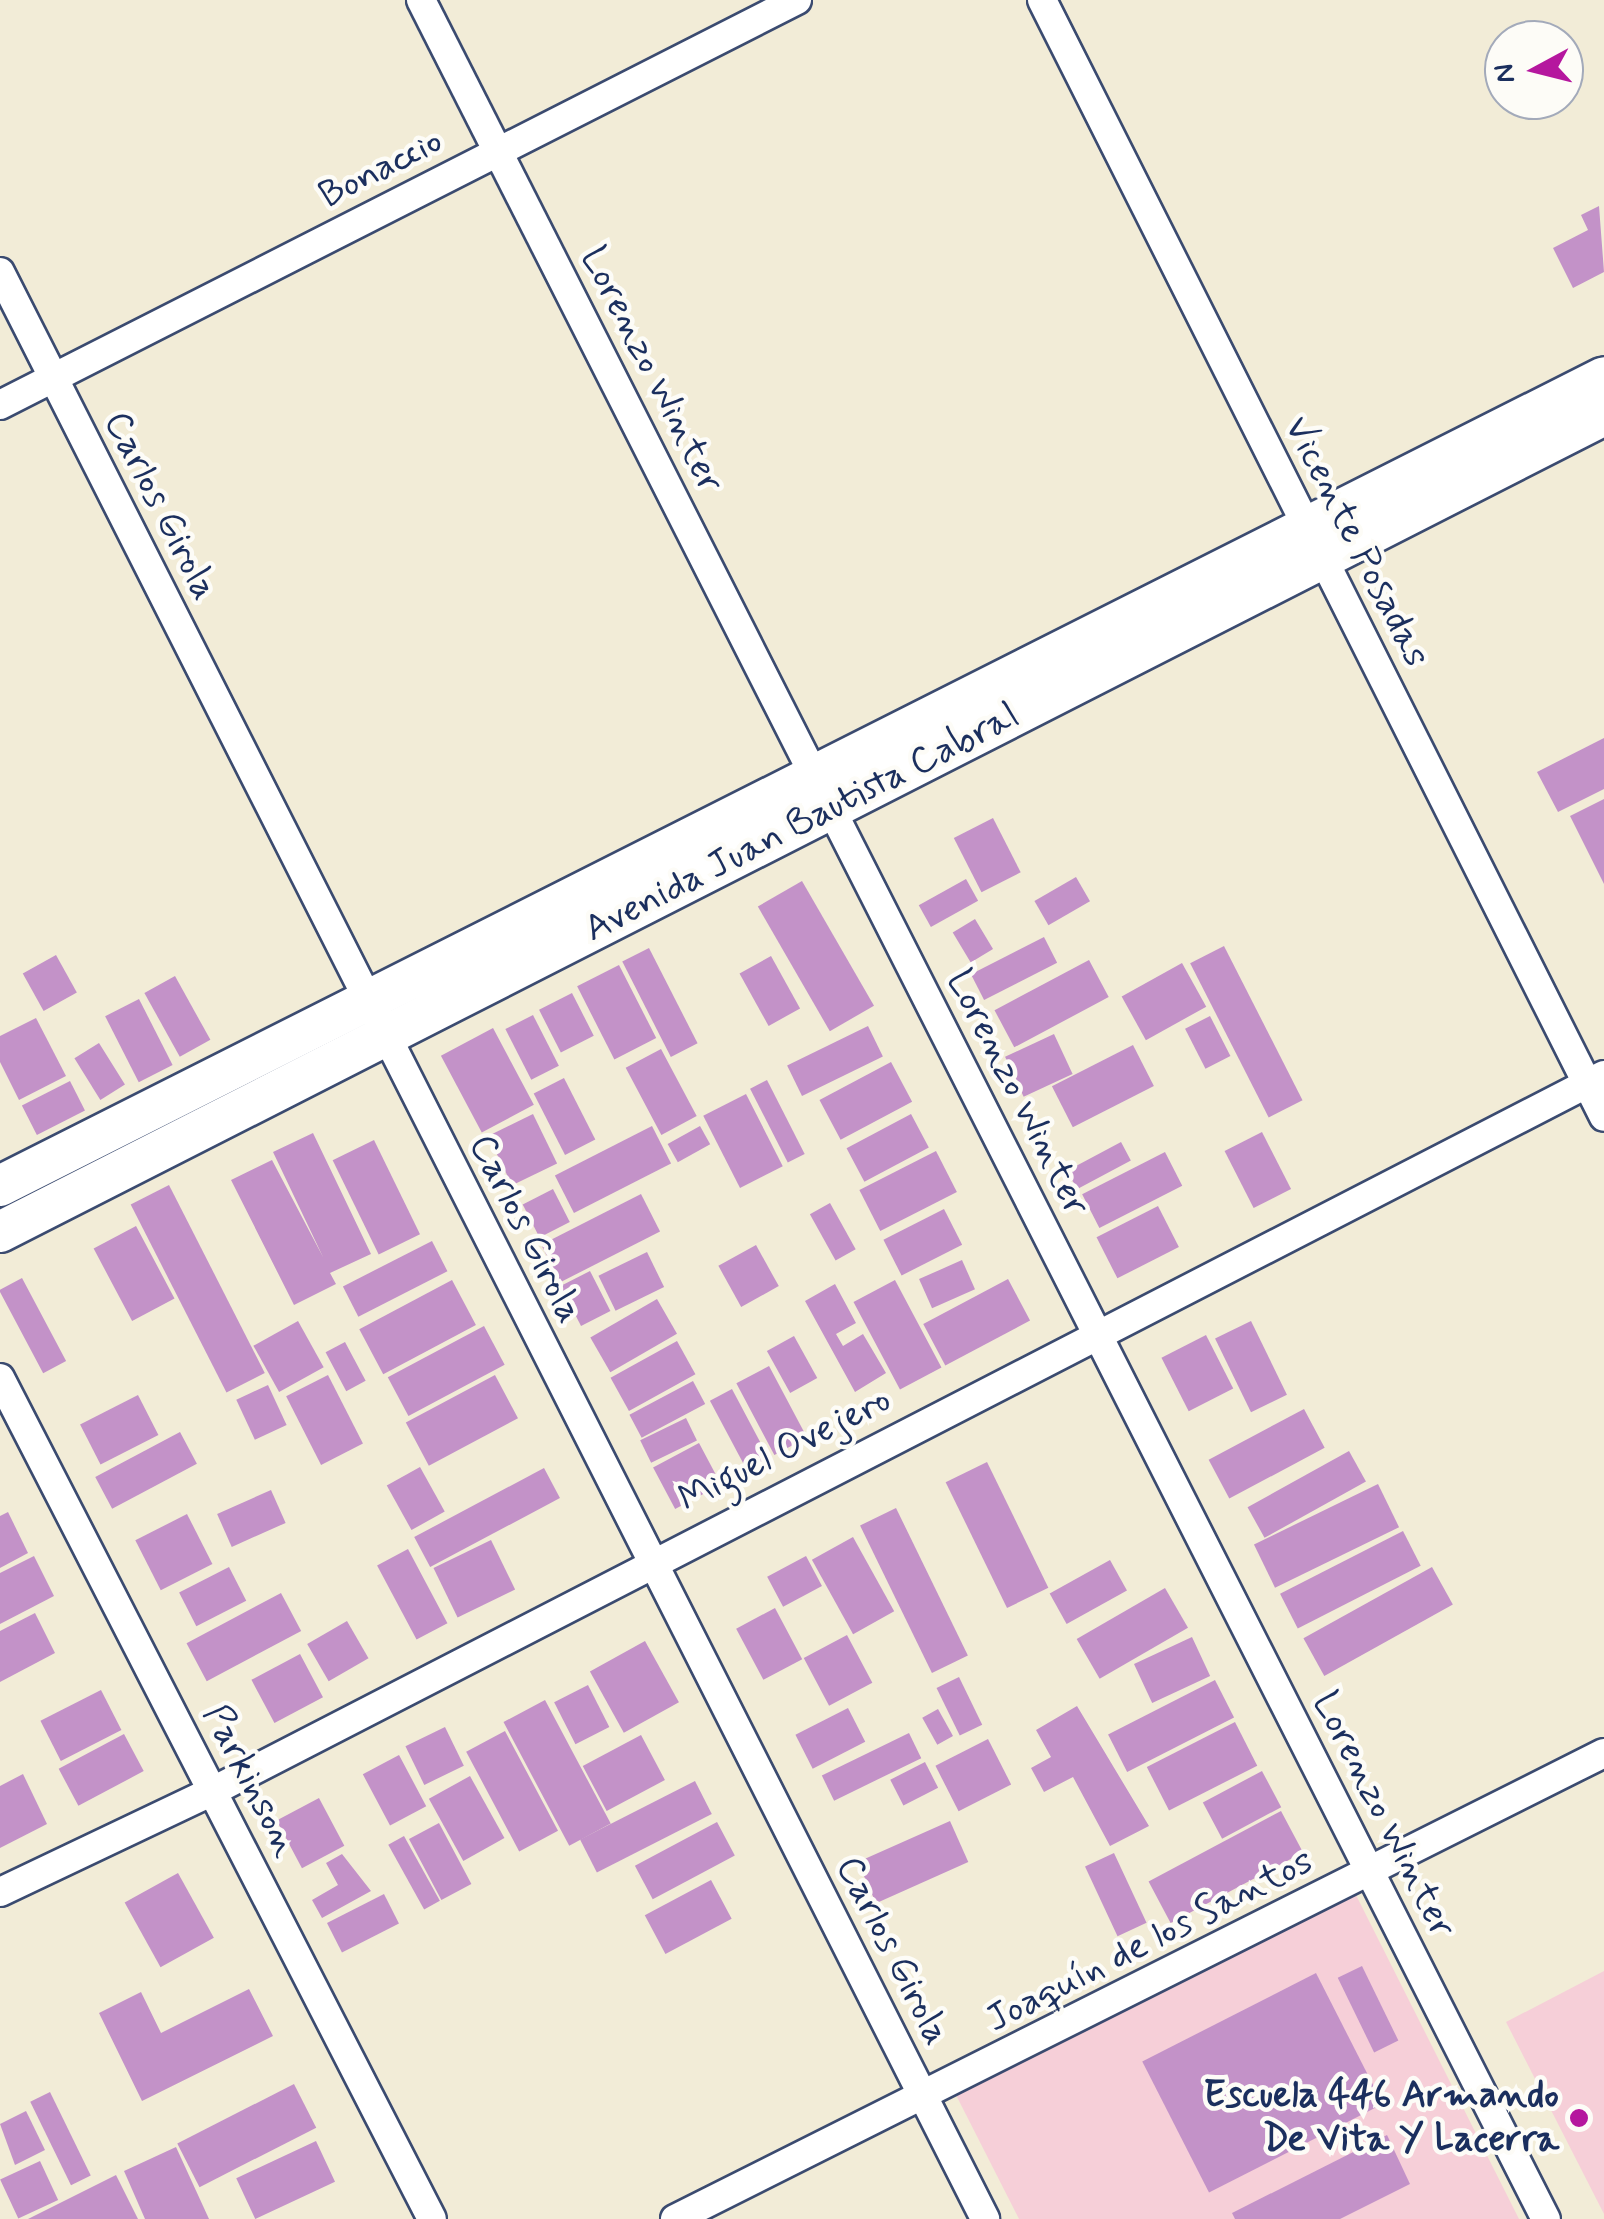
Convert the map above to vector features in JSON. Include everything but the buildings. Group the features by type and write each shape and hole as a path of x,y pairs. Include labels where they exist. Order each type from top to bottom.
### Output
{"main road":[{"name":"Avenida Juan Bautista Cabral","path":"0,1186 368,998 822,791 1314,542 1604,377"},
{"name":"Avenida Juan Bautista Cabral","path":"1314,542 1604,415"},
{"name":"Avenida Juan Bautista Cabral","path":"0,1232 384,1036 822,791"}],"street":[{"name":"Lorenzo Winter","path":"420,0 1546,2219"},
{"name":"Bonaccio","path":"0,406 797,0"},
{"name":"Vicente Posadas","path":"1042,0 1314,542 1596,1079 1604,1116"},
{"name":"Carlos Girola","path":"0,272 985,2219"},
{"name":"Miguel Ovejero","path":"0,1892 213,1791 653,1560 1596,1079"},
{"name":"Parkinson","path":"0,1378 432,2219"},
{"name":"Joaquín de los Santos","path":"676,2219 924,2098 1604,1753"}],"shaded area":[{"path":"1355,1893 1519,2219 1019,2219 956,2095"},
{"name":"Escuela 446 Armando De Vita Y Lacerra","path":"1604,1971 1604,2214 1506,2022"}],"place":[{"name":"Escuela 446 Armando De Vita Y Lacerra","path":"1579,2118"}]}
